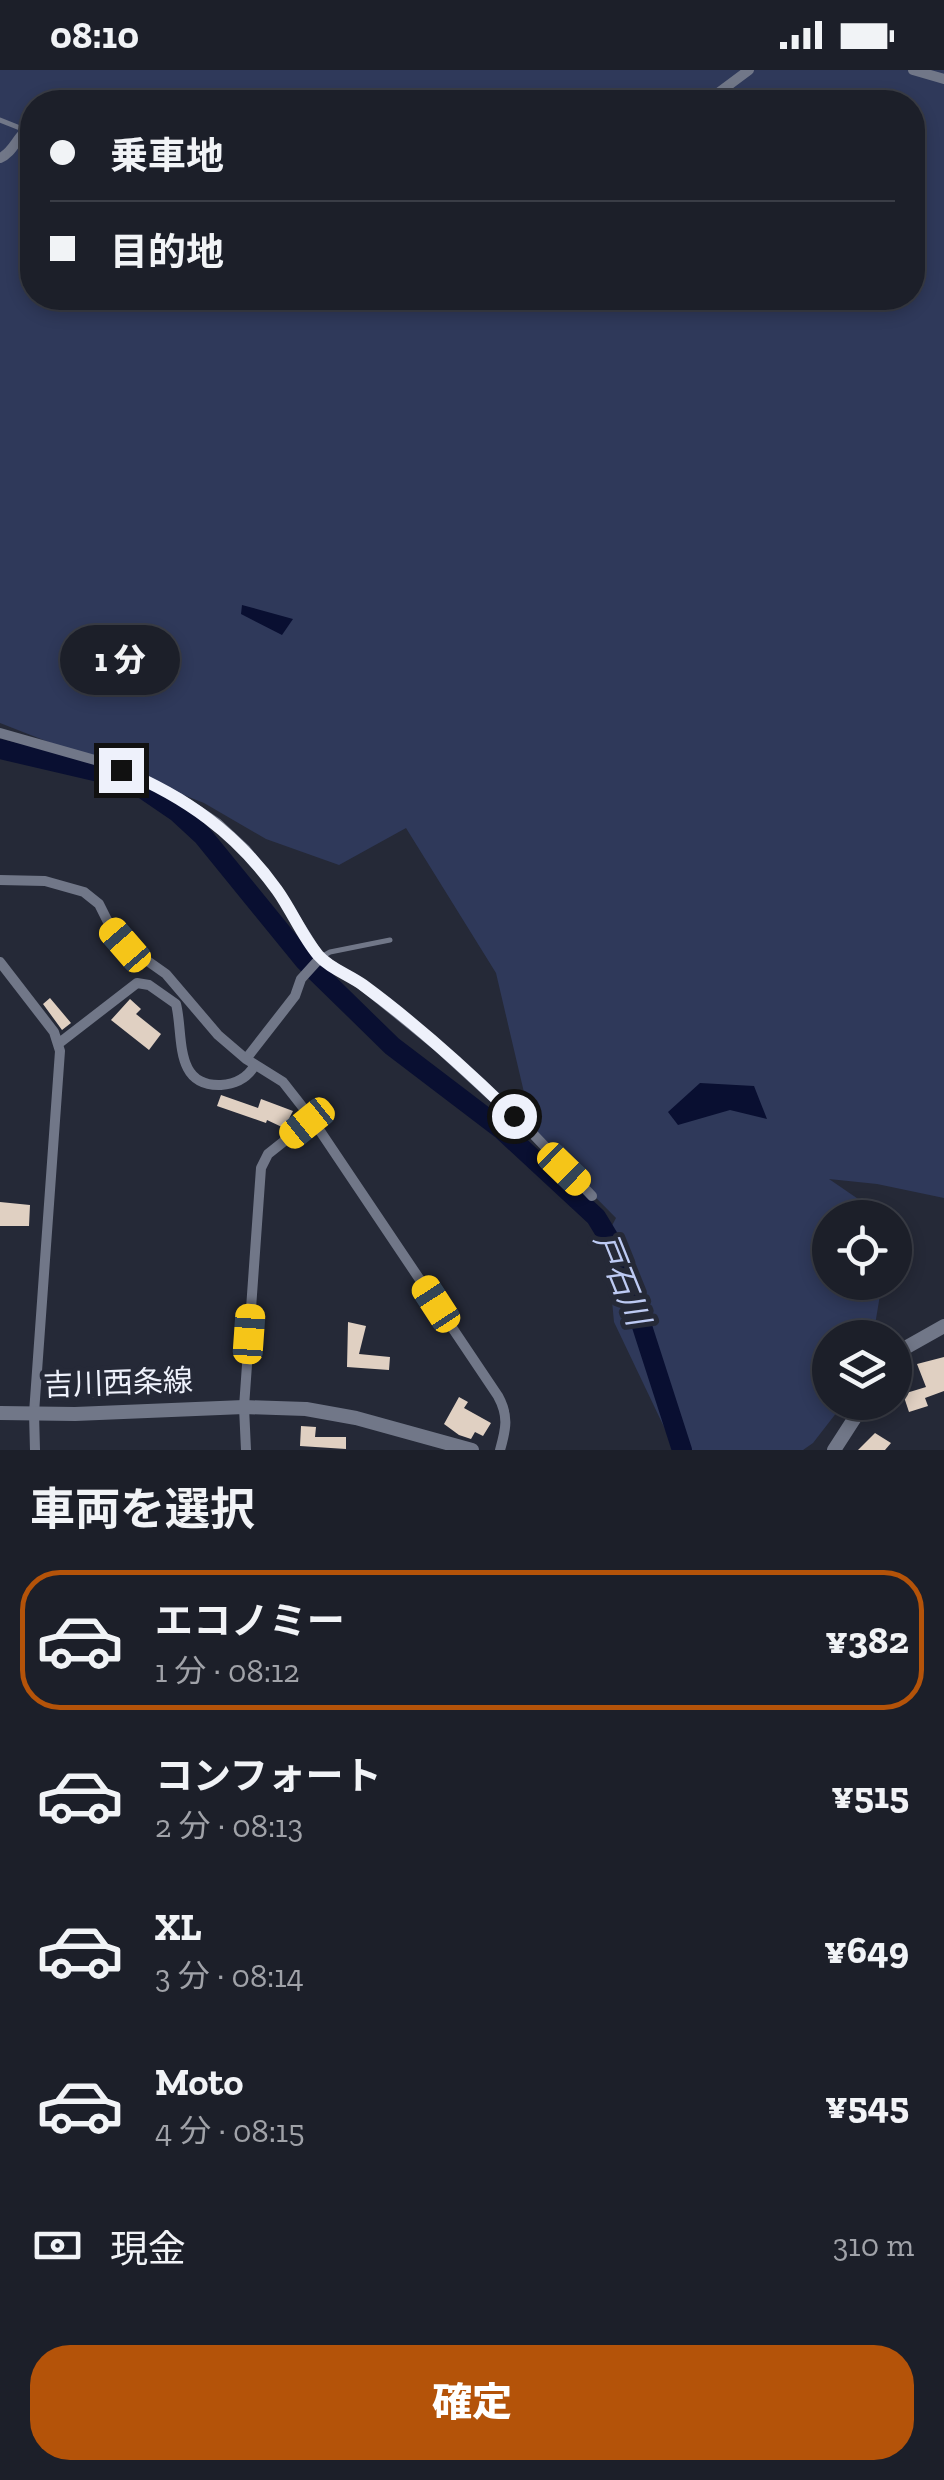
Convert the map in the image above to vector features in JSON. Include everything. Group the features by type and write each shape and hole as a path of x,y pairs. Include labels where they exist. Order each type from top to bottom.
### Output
{"main road":[{"path":"912,1345 944,1326"},
{"name":"吉川西条線","path":"0,1413 244,1407 306,1410 356,1418 472,1450"},
{"path":"834,1450 853,1420"}],"street":[{"path":"722,90 749,70"},
{"path":"913,70 944,82"},
{"path":"0,158 20,140"},
{"path":"0,732 102,762 180,798 217,823 246,850 320,958 362,985 437,1046 508,1110 592,1196"},
{"path":"0,880 45,881 84,892 99,904 125,945 166,974 202,1018 250,1062 283,1082 312,1119 498,1396 507,1424 500,1450"},
{"path":"58,1044 137,983 149,984 176,1004 180,1054 186,1068 210,1085 228,1085 248,1076 250,1062 296,996 301,979 320,958"},
{"path":"0,962 54,1032 58,1044 60,1090 34,1413 35,1450"},
{"path":"246,1450 244,1407 261,1168 268,1154 312,1119"}],"lane":[{"path":"320,958 330,952 390,940"}],"shaded area":[{"path":"0,70 944,70 944,1198 829,1179 860,1200 812,1200 812,1300 879,1300 876,1320 812,1320 812,1420 831,1420 813,1443 803,1450 675,1450 614,1322 606,1237 616,1218 534,1135 496,973 406,828 339,865 266,839 204,803 0,723"},
{"path":"242,605 293,619 282,635 241,614"},
{"path":"700,1083 754,1086 767,1119 730,1110 678,1125 668,1112"}],"building":[{"path":"50,998 71,1023 62,1030 43,1004"},
{"path":"130,999 141,1009 136,1014 161,1034 149,1050 111,1020"},
{"path":"221,1095 258,1108 261,1099 293,1111 284,1128 217,1106"},
{"path":"0,1202 30,1205 29,1226 0,1226"},
{"path":"348,1322 366,1326 359,1354 390,1357 389,1370 347,1367"},
{"path":"944,1357 944,1391 925,1398 928,1406 912,1411 912,1391 926,1387 917,1364"},
{"path":"128,1370 133,1390 90,1398 85,1378 101,1374 102,1378"},
{"path":"459,1397 468,1402 464,1408 491,1423 483,1436 475,1432 471,1439 444,1424"},
{"path":"301,1426 316,1427 315,1437 346,1437 346,1449 300,1446"},
{"path":"875,1433 891,1443 885,1450 858,1450"}],"waterway":[{"name":"戸石川","path":"0,749 103,773 139,786 177,812 203,836 304,960 392,1046 501,1129 596,1217 619,1255 682,1450"}],"route":[{"path":"121,770 180,798 217,823 246,850 320,958 412,1025 514,1116"}]}
